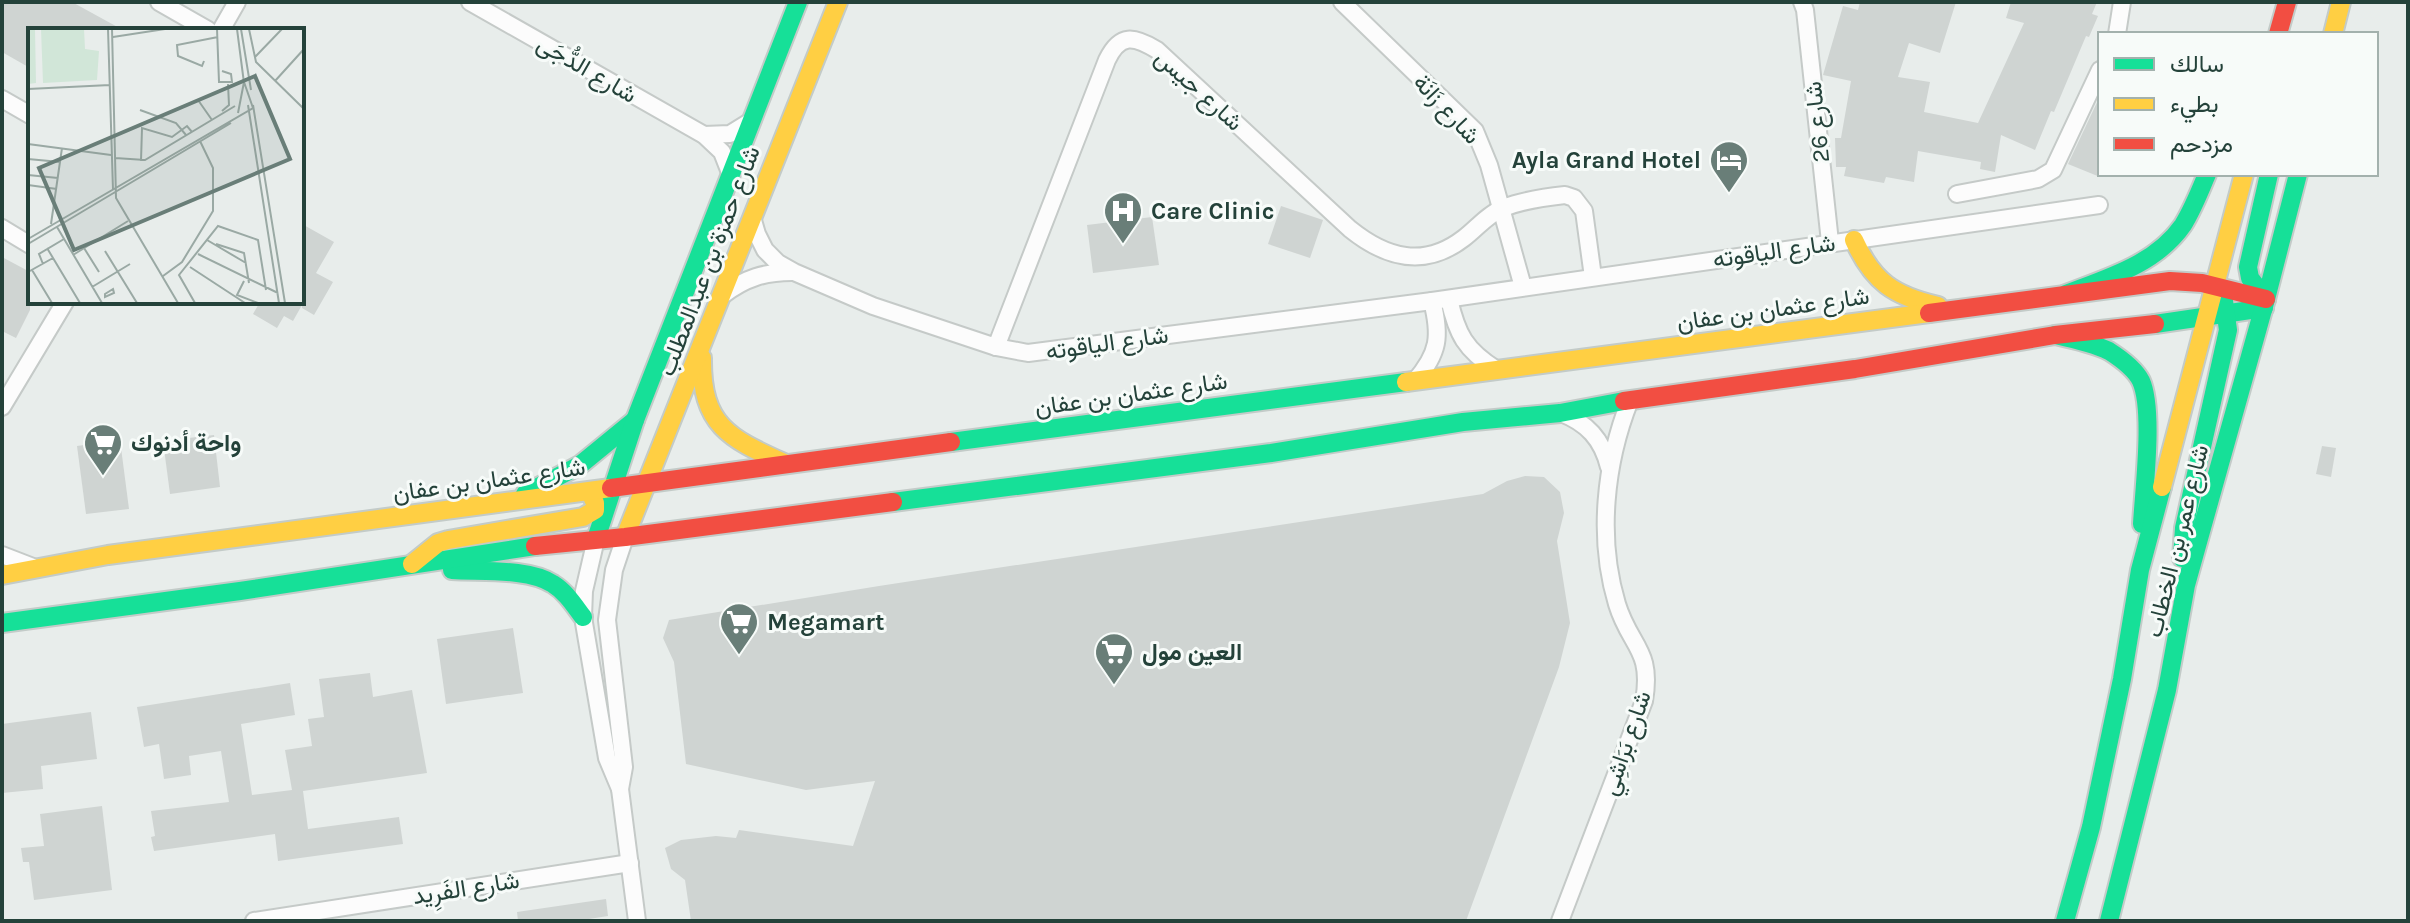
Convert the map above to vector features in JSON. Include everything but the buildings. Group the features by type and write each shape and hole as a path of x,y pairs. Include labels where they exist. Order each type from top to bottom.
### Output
{"main road":[{"name":"شارع حمزة بن عبدالمطلب","path":"596,539 635,420 798,2"},
{"name":"شارع حمزة بن عبدالمطلب","path":"625,537 838,2"},
{"path":"2334,32 2341,2"},
{"path":"2270,32 2285,8"},
{"path":"2279,32 2285,8"},
{"path":"2285,8 2286,32"},
{"path":"2066,294 2139,265 2158,251 2186,219 2206,176"},
{"path":"2217,315 2224,301 2216,286 2244,176"},
{"path":"2,623 596,539 1255,455 1463,422 1560,413 1630,400 1855,369 2055,335 2217,315 2265,303 2250,278 2248,267 2269,176"},
{"name":"شارع عمر بن الخطاب","path":"2109,921 2167,690 2186,585 2297,176"},
{"path":"1854,240 1865,265 1883,285 1903,297 1952,309"},
{"name":"شارع عثمان بن عفان","path":"2,575 108,555 2170,281 2216,286 2265,303"},
{"path":"2186,585 2182,554 2184,528 2226,349 2228,330 2217,315"},
{"name":"شارع عمر بن الخطاب","path":"2065,921 2097,798 2122,679 2140,570 2217,315"},
{"path":"2055,335 2110,352 2140,379 2146,399 2147,424 2140,570"},
{"path":"702,346 703,389 714,415 729,436 786,464"},
{"path":"508,503 580,465 635,420"},
{"path":"410,566 438,543 448,540 583,517 595,510 590,491"},
{"path":"410,566 535,575 560,587 583,617"}],"street":[{"path":"159,2 204,28"},
{"path":"222,28 237,2"},
{"name":"شارع الدُّجَى","path":"470,2 704,135 722,152 731,175"},
{"name":"شارع زَانَة","path":"1342,2 1475,131 1486,153 1523,287"},
{"name":"شارع 26","path":"1802,2 1830,242"},
{"path":"2117,32 2122,2"},
{"name":"شارع جيس","path":"996,347 1107,60 1118,43 1128,39 1137,39 1157,50 1350,229 1380,249 1420,258 1441,252 1462,240 1502,208"},
{"path":"1957,194 2038,179 2053,170 2098,74"},
{"path":"2,99 28,114"},
{"path":"704,135 730,134 751,121"},
{"path":"1502,208 1555,196 1574,198 1584,211 1593,277"},
{"name":"شارع الياقوته","path":"752,217 765,250 778,263 794,272 873,306 996,347 1040,353 1247,323 1440,300 2099,205"},
{"path":"2,228 28,244"},
{"name":"شارع الياقوته","path":"723,295 738,283 755,276 794,272"},
{"path":"1440,300 1466,346 1480,360 1497,370"},
{"path":"1415,381 1427,367 1435,350 1440,300"},
{"path":"2,407 64,304"},
{"name":"شارع بَرَاشِي","path":"1609,469 1630,400"},
{"name":"شارع بَرَاشِي","path":"1560,413 1575,419 1598,440 1606,454 1609,469 1606,540 1613,589 1625,626 1640,647 1648,681 1644,701 1560,921"},
{"path":"620,789 624,767 607,620 614,570 625,537"},
{"path":"596,539 584,591 583,617 607,758 620,789 637,921"},
{"path":"2,555 38,569"},
{"name":"شارع الفَرِيد","path":"254,921 630,863"}],"traffic: fast":[{"path":"596,539 635,420 798,2"},
{"path":"2066,294 2130,268 2159,250 2183,225 2206,176"},
{"path":"2266,299 2250,278 2248,267 2269,176"},
{"path":"2109,921 2167,690 2186,585 2297,176"},
{"path":"2182,558 2184,528 2228,330 2224,301 2216,286"},
{"path":"2155,324 2264,308"},
{"path":"2055,335 2109,351 2131,368 2141,381 2148,430 2142,524"},
{"path":"951,442 1406,382"},
{"path":"893,502 1271,453 1463,422 1560,413 1624,401"},
{"path":"525,494 580,465 635,420"},
{"path":"2065,921 2091,827 2122,679 2140,570 2162,487"},
{"path":"2,623 535,546"},
{"path":"452,570 518,573 543,579 562,591 583,617"}],"traffic: slow":[{"path":"625,537 838,2"},
{"path":"2334,32 2341,2"},
{"path":"2162,487 2243,176"},
{"path":"1854,240 1869,267 1887,285 1909,297 1938,306"},
{"path":"1406,382 1929,313"},
{"path":"702,358 707,400 723,428 750,447 786,464"},
{"path":"2,575 108,555 611,488"},
{"path":"412,564 438,543 448,540 583,517 595,510 590,492"}],"traffic: jam":[{"path":"2279,32 2287,2"},
{"path":"1929,313 2170,281 2202,283 2266,299"},
{"path":"1624,401 1855,369 2055,335 2155,324"},
{"path":"611,488 951,442"},
{"path":"535,546 893,502"}],"place":[{"name":"Ayla Grand Hotel","path":"1729,194"},
{"name":"Care Clinic","path":"1123,245"},
{"name":"واحة أدنوك","path":"103,477"},
{"name":"Megamart","path":"739,656"},
{"name":"العين مول","path":"1114,686"}]}
